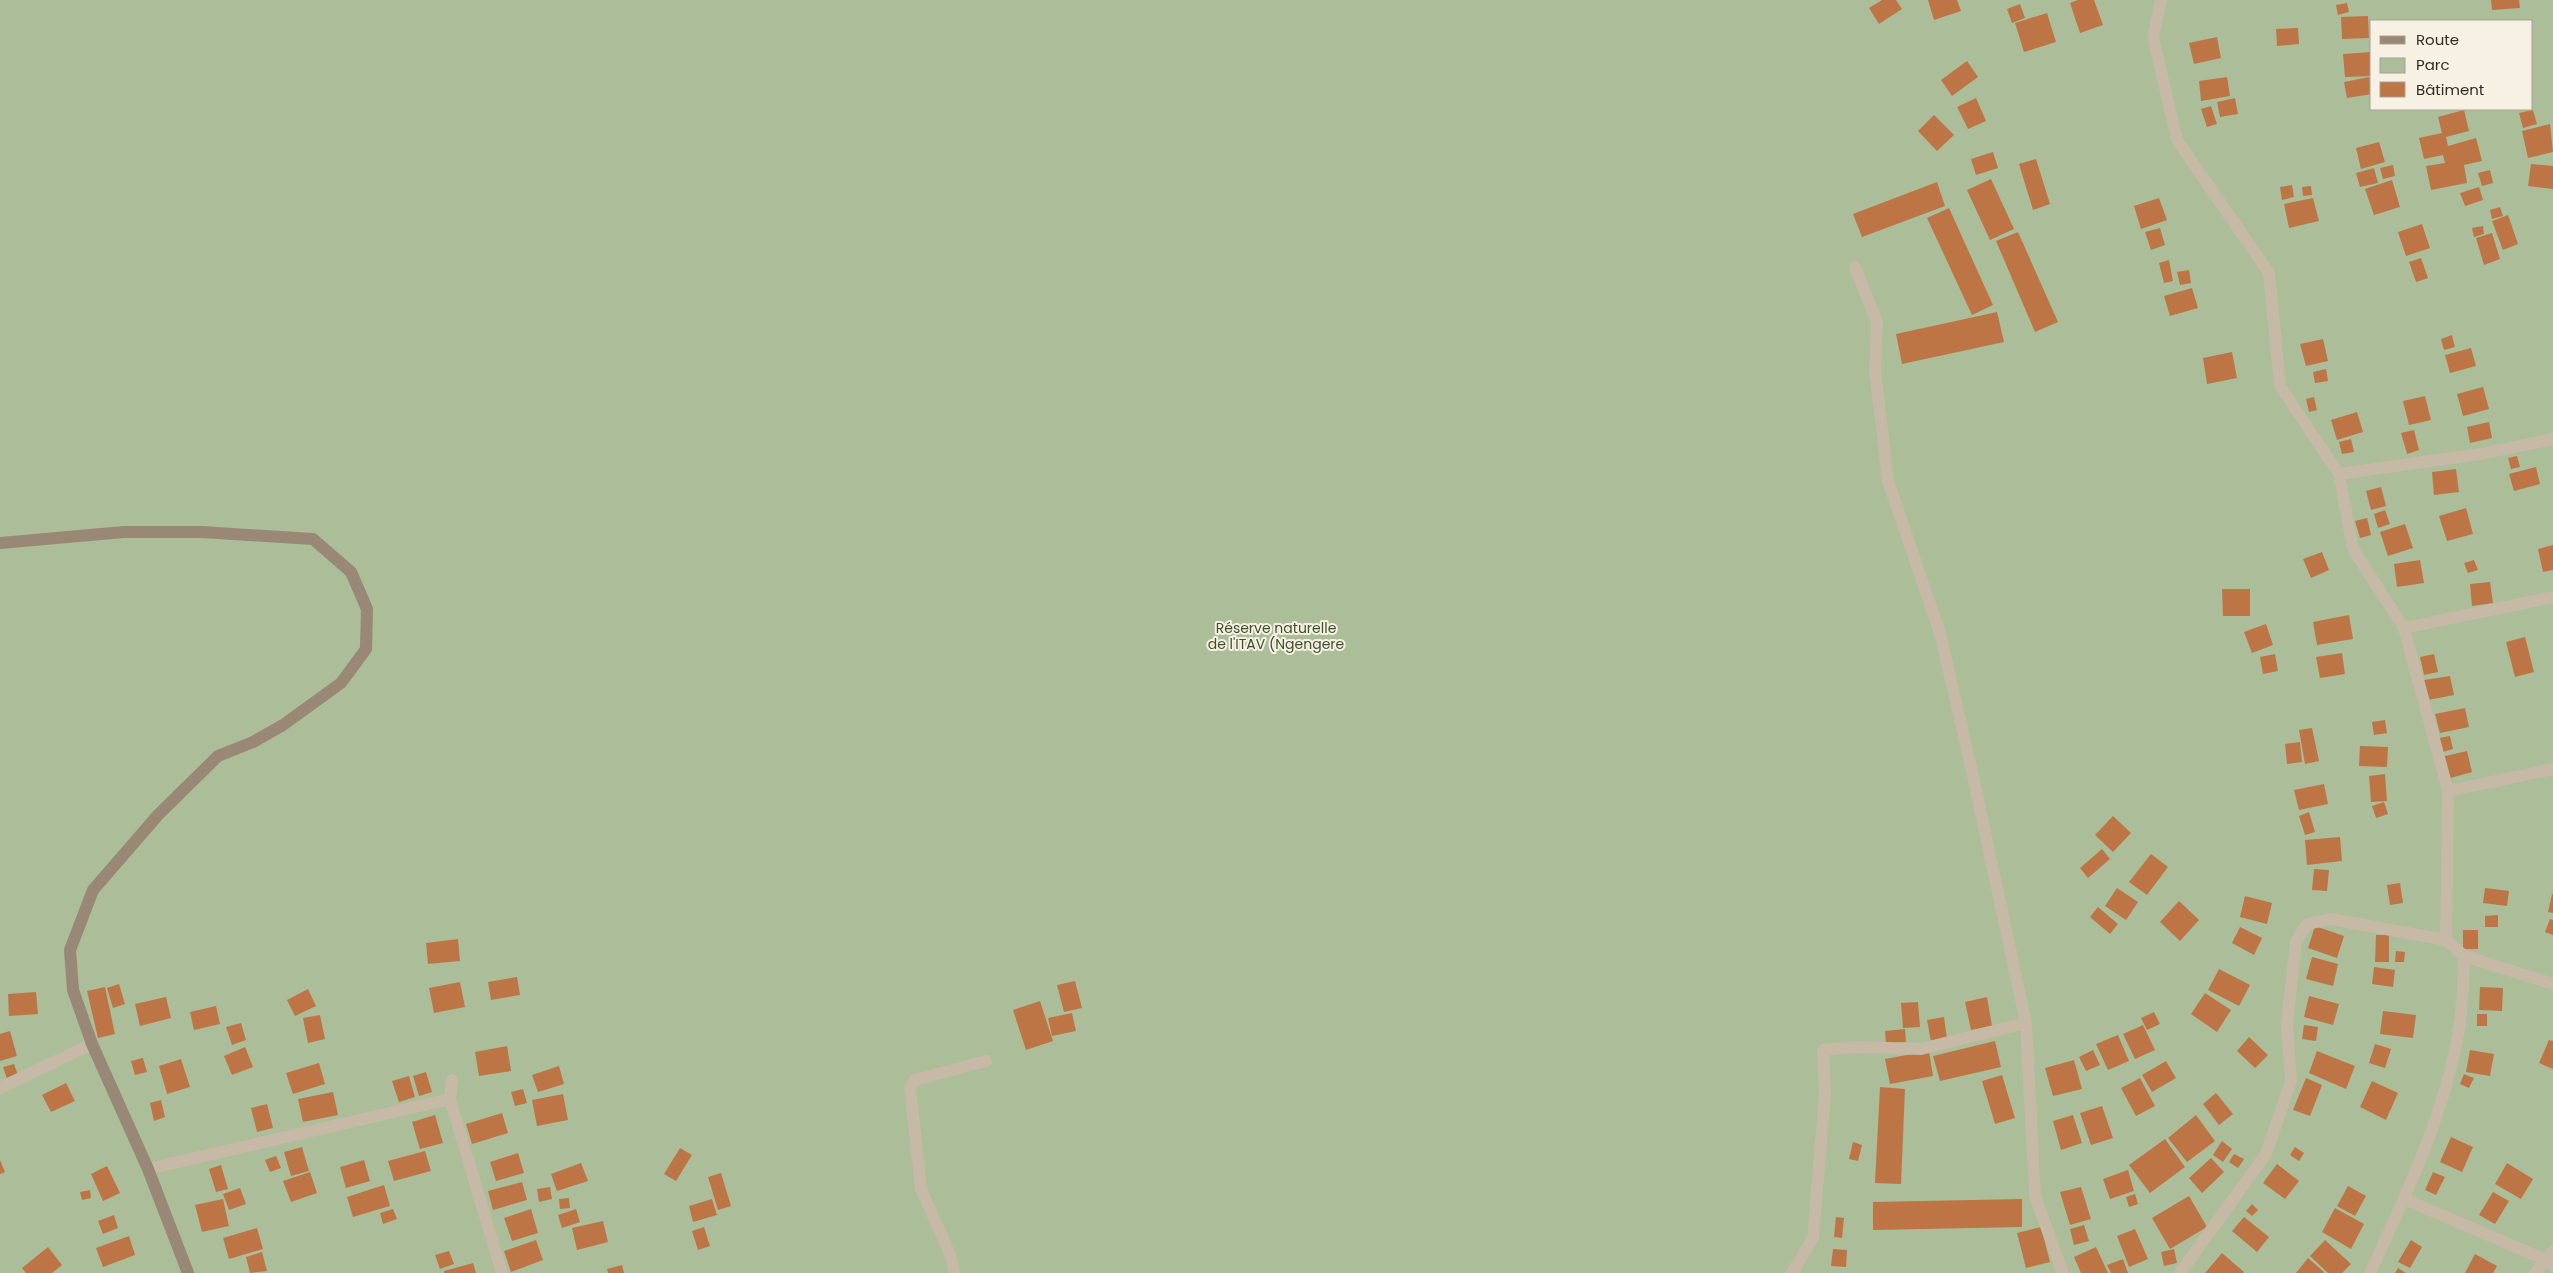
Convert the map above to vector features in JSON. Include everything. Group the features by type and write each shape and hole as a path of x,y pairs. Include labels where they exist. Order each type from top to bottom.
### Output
{"street":[{"path":"2161,0 2153,37 2177,140 2269,273 2280,386 2340,474 2352,549 2404,628 2448,791 2446,940"},
{"path":"1855,267 1878,322 1875,370 1888,481 1940,633 2026,1023 2035,1196 2063,1273"},
{"path":"2340,474 2481,454 2553,439"},
{"path":"0,543 124,532 202,532 313,539 352,572 367,609 366,649 341,683 282,725 253,742 218,756 158,815 93,890 70,950 73,990 92,1044 148,1169 188,1273"},
{"path":"2404,628 2553,597"},
{"path":"2448,791 2553,769"},
{"path":"2180,1273 2266,1154 2291,1081 2287,1024 2296,941 2307,924 2332,920 2446,940 2464,956 2553,984"},
{"path":"2370,1273 2404,1199 2443,1097 2460,1028 2464,956"},
{"path":"1792,1273 1813,1238 1825,1094 1822,1050 1856,1047 1920,1049 2026,1023"},
{"path":"0,1088 92,1044"},
{"path":"955,1273 949,1252 921,1189 910,1086 916,1080 986,1061"},
{"path":"452,1080 450,1099 502,1273"},
{"path":"148,1169 450,1099"},
{"path":"2404,1199 2551,1259 2535,1273"}],"green space":[{"name":"Réserve naturelle de l'ITAV (Ngengere","path":"0,0 2553,0 2553,1273 0,1273"}],"building":[{"path":"1882,0 1896,0 1902,9 1879,24 1869,8"},
{"path":"1928,0 1957,0 1961,11 1934,20"},
{"path":"2078,0 2094,0 2103,25 2080,33 2070,3"},
{"path":"2491,0 2519,0 2520,8 2492,10"},
{"path":"2347,3 2349,12 2338,15 2336,5"},
{"path":"2020,4 2025,18 2012,23 2007,9"},
{"path":"2047,13 2056,42 2024,52 2015,23"},
{"path":"2368,16 2369,38 2342,39 2341,17"},
{"path":"2298,28 2299,44 2277,46 2276,29"},
{"path":"2217,37 2221,58 2194,64 2189,43"},
{"path":"2370,52 2370,76 2345,77 2343,54"},
{"path":"1967,61 1978,77 1952,96 1941,80"},
{"path":"2227,77 2230,96 2201,101 2199,81"},
{"path":"2369,77 2370,94 2347,98 2344,82"},
{"path":"1976,98 1986,121 1968,129 1957,107"},
{"path":"2235,98 2238,114 2220,117 2217,102"},
{"path":"2211,106 2217,124 2207,127 2201,109"},
{"path":"2464,110 2469,131 2446,137 2448,146 2476,138 2482,161 2464,165 2467,183 2431,190 2426,166 2445,163 2443,155 2424,159 2419,138 2442,133 2438,117"},
{"path":"2533,110 2537,124 2523,128 2519,113"},
{"path":"1934,115 1954,135 1937,151 1918,131"},
{"path":"2550,124 2553,152 2528,158 2522,131"},
{"path":"2379,142 2385,162 2361,169 2356,148"},
{"path":"1993,152 1998,168 1976,175 1971,159"},
{"path":"2036,159 2050,204 2033,210 2019,164"},
{"path":"2531,164 2553,166 2553,189 2528,186"},
{"path":"2393,165 2395,176 2383,179 2380,168"},
{"path":"2374,168 2378,183 2360,187 2356,173"},
{"path":"2490,170 2493,183 2482,186 2478,173"},
{"path":"1991,179 2014,229 1990,240 1967,190"},
{"path":"2392,180 2400,207 2374,215 2365,189"},
{"path":"1937,182 1945,206 1862,237 1853,214"},
{"path":"2292,185 2294,197 2282,200 2280,187"},
{"path":"2311,186 2312,195 2303,196 2302,187"},
{"path":"2479,187 2483,200 2465,206 2460,193"},
{"path":"2159,198 2167,220 2141,229 2134,206"},
{"path":"2313,198 2319,221 2289,228 2284,204"},
{"path":"2500,207 2503,216 2492,219 2490,210"},
{"path":"1949,208 1993,305 1972,315 1927,218"},
{"path":"2508,215 2518,244 2503,250 2492,221"},
{"path":"2422,224 2430,248 2406,256 2398,232"},
{"path":"2483,226 2484,234 2474,237 2472,228"},
{"path":"2160,228 2165,245 2151,250 2145,232"},
{"path":"2018,232 2058,322 2035,332 1996,241"},
{"path":"2492,233 2500,259 2484,265 2476,238"},
{"path":"2421,258 2428,278 2416,282 2409,262"},
{"path":"2169,260 2173,281 2164,283 2159,263"},
{"path":"2189,270 2191,283 2180,285 2177,272"},
{"path":"2192,288 2198,308 2170,316 2164,296"},
{"path":"1997,312 2004,342 1902,364 1896,334"},
{"path":"2452,335 2455,347 2444,350 2441,339"},
{"path":"2323,339 2328,361 2306,366 2300,344"},
{"path":"2471,348 2476,366 2450,373 2445,355"},
{"path":"2232,352 2237,378 2207,384 2203,358"},
{"path":"2326,369 2328,381 2315,383 2313,372"},
{"path":"2483,387 2489,409 2463,416 2457,394"},
{"path":"2425,396 2431,420 2409,425 2403,401"},
{"path":"2314,397 2317,410 2309,412 2306,399"},
{"path":"2357,412 2363,432 2337,440 2331,420"},
{"path":"2489,422 2492,438 2470,443 2467,427"},
{"path":"2414,430 2419,450 2407,454 2401,433"},
{"path":"2351,439 2354,452 2342,454 2339,442"},
{"path":"2517,456 2520,467 2511,469 2508,458"},
{"path":"2536,467 2540,484 2514,491 2509,474"},
{"path":"2456,469 2459,492 2434,495 2432,472"},
{"path":"2381,487 2386,506 2371,510 2366,491"},
{"path":"2466,508 2473,534 2447,541 2439,516"},
{"path":"2385,510 2390,524 2378,528 2374,514"},
{"path":"2367,518 2371,535 2360,538 2355,521"},
{"path":"2405,524 2413,548 2388,556 2380,532"},
{"path":"2553,545 2553,570 2543,572 2538,549"},
{"path":"2322,552 2329,570 2311,578 2303,559"},
{"path":"2420,560 2424,583 2397,587 2394,564"},
{"path":"2474,560 2478,570 2468,573 2464,563"},
{"path":"2490,582 2493,603 2472,606 2470,584"},
{"path":"2222,589 2250,589 2250,616 2223,616"},
{"path":"2349,615 2353,639 2317,645 2313,622"},
{"path":"2266,624 2273,645 2252,653 2244,632"},
{"path":"2525,637 2534,672 2515,677 2506,642"},
{"path":"2342,653 2345,674 2320,678 2316,657"},
{"path":"2275,654 2278,671 2263,674 2260,657"},
{"path":"2434,654 2438,672 2424,675 2420,657"},
{"path":"2450,676 2454,695 2428,700 2424,680"},
{"path":"2465,708 2469,727 2440,733 2435,714"},
{"path":"2385,720 2387,733 2374,735 2372,722"},
{"path":"2312,728 2319,761 2305,764 2299,730"},
{"path":"2450,736 2453,749 2443,752 2439,738"},
{"path":"2300,742 2302,762 2287,764 2285,744"},
{"path":"2360,746 2388,747 2387,767 2359,766"},
{"path":"2467,751 2472,772 2447,779 2441,757"},
{"path":"2385,774 2387,801 2371,802 2369,776"},
{"path":"2324,784 2328,804 2299,810 2294,790"},
{"path":"2384,802 2388,814 2376,818 2372,806"},
{"path":"2309,812 2315,832 2305,835 2299,816"},
{"path":"2113,816 2131,833 2113,852 2095,835"},
{"path":"2340,837 2342,861 2307,865 2305,840"},
{"path":"2102,849 2110,859 2088,878 2080,868"},
{"path":"2151,854 2168,867 2147,895 2129,882"},
{"path":"2314,869 2329,870 2327,891 2312,890"},
{"path":"2400,883 2403,903 2390,905 2387,885"},
{"path":"2117,888 2138,902 2126,920 2105,906"},
{"path":"2485,888 2509,891 2507,906 2483,903"},
{"path":"2553,894 2553,913 2548,912"},
{"path":"2245,896 2272,903 2267,924 2240,917"},
{"path":"2179,901 2199,920 2180,941 2160,922"},
{"path":"2098,907 2118,924 2110,934 2090,917"},
{"path":"2498,915 2498,927 2485,927 2485,916"},
{"path":"2550,919 2553,920 2553,935 2545,932"},
{"path":"2315,926 2344,936 2337,958 2308,948"},
{"path":"2240,927 2262,938 2254,955 2232,943"},
{"path":"2463,930 2478,930 2478,949 2463,949"},
{"path":"2376,935 2389,935 2389,962 2375,962"},
{"path":"458,939 460,961 428,964 426,943"},
{"path":"2396,951 2405,952 2404,962 2395,962"},
{"path":"2312,957 2338,964 2333,986 2306,979"},
{"path":"2374,967 2395,970 2393,987 2372,984"},
{"path":"2219,969 2250,985 2239,1006 2208,990"},
{"path":"517,977 520,995 491,1000 488,982"},
{"path":"1075,981 1082,1008 1064,1012 1057,985"},
{"path":"460,982 465,1007 434,1013 429,988"},
{"path":"119,984 125,1004 113,1008 107,988"},
{"path":"105,987 115,1034 98,1038 87,991"},
{"path":"2480,987 2503,988 2502,1011 2479,1010"},
{"path":"308,989 316,1006 295,1016 287,1000"},
{"path":"36,992 38,1014 9,1016 8,994"},
{"path":"2205,993 2231,1010 2217,1032 2191,1014"},
{"path":"2309,996 2339,1004 2333,1025 2304,1017"},
{"path":"166,997 171,1018 140,1026 135,1004"},
{"path":"1987,997 1992,1026 1971,1030 1965,1002"},
{"path":"1040,1001 1053,1041 1026,1050 1013,1010"},
{"path":"1918,1002 1920,1027 1903,1028 1901,1003"},
{"path":"216,1006 220,1024 194,1030 190,1012"},
{"path":"2383,1011 2416,1015 2413,1038 2380,1034"},
{"path":"2154,1012 2160,1024 2147,1030 2141,1018"},
{"path":"1072,1013 1076,1031 1052,1036 1048,1018"},
{"path":"2477,1014 2487,1014 2487,1026 2477,1026"},
{"path":"320,1015 325,1039 308,1043 303,1018"},
{"path":"1944,1017 1947,1039 1931,1042 1927,1020"},
{"path":"241,1023 246,1040 232,1045 226,1027"},
{"path":"2143,1025 2155,1050 2135,1059 2123,1034"},
{"path":"2304,1025 2318,1027 2316,1041 2302,1039"},
{"path":"1905,1029 1906,1042 1886,1044 1885,1031"},
{"path":"10,1031 17,1056 0,1061 0,1034"},
{"path":"2118,1035 2129,1061 2108,1070 2096,1044"},
{"path":"2249,1037 2268,1055 2255,1068 2237,1051"},
{"path":"2549,1040 2553,1041 2553,1069 2539,1063"},
{"path":"1995,1041 2001,1067 1940,1081 1933,1056"},
{"path":"2375,1044 2391,1049 2385,1068 2369,1063"},
{"path":"507,1046 511,1071 479,1076 475,1052"},
{"path":"245,1047 253,1067 232,1075 224,1056"},
{"path":"2093,1050 2100,1065 2086,1071 2079,1057"},
{"path":"2470,1050 2494,1054 2490,1076 2466,1072"},
{"path":"1929,1051 1933,1076 1890,1084 1885,1059"},
{"path":"2317,1051 2355,1066 2346,1089 2309,1073"},
{"path":"143,1058 147,1072 135,1075 131,1061"},
{"path":"181,1059 190,1087 167,1094 159,1066"},
{"path":"2074,1060 2082,1089 2053,1096 2045,1068"},
{"path":"2166,1061 2176,1078 2152,1092 2142,1075"},
{"path":"319,1063 325,1084 293,1094 286,1073"},
{"path":"14,1064 18,1075 7,1079 3,1067"},
{"path":"559,1066 564,1084 538,1092 532,1075"},
{"path":"426,1072 432,1092 419,1096 413,1076"},
{"path":"2464,1074 2474,1078 2469,1088 2460,1084"},
{"path":"2002,1075 2015,1118 1995,1124 1982,1081"},
{"path":"409,1076 415,1097 399,1102 392,1081"},
{"path":"2140,1078 2155,1106 2136,1116 2121,1088"},
{"path":"2306,1078 2322,1085 2310,1116 2293,1110"},
{"path":"2372,1081 2398,1093 2386,1120 2360,1107"},
{"path":"66,1083 75,1101 51,1112 42,1095"},
{"path":"1880,1087 1905,1089 1901,1184 1875,1183"},
{"path":"523,1089 527,1103 515,1106 511,1092"},
{"path":"333,1092 338,1115 303,1122 298,1099"},
{"path":"2216,1093 2233,1114 2219,1125 2203,1104"},
{"path":"563,1094 568,1120 537,1126 532,1100"},
{"path":"161,1100 165,1117 154,1121 150,1103"},
{"path":"267,1104 273,1128 257,1132 251,1108"},
{"path":"2102,1106 2113,1138 2091,1145 2080,1113"},
{"path":"502,1113 508,1133 472,1144 466,1124"},
{"path":"435,1115 443,1143 420,1149 412,1122"},
{"path":"2073,1115 2082,1143 2061,1150 2053,1121"},
{"path":"2196,1115 2215,1141 2187,1162 2168,1138"},
{"path":"2451,1137 2473,1147 2462,1172 2440,1162"},
{"path":"2165,1139 2185,1167 2150,1193 2129,1165"},
{"path":"2222,1141 2232,1149 2223,1162 2213,1155"},
{"path":"1853,1142 1862,1145 1858,1161 1849,1159"},
{"path":"302,1147 309,1171 291,1176 284,1152"},
{"path":"2295,1147 2304,1153 2299,1161 2290,1155"},
{"path":"680,1148 692,1155 676,1181 664,1174"},
{"path":"425,1151 431,1171 394,1181 388,1161"},
{"path":"518,1153 524,1173 496,1181 490,1162"},
{"path":"2234,1154 2244,1159 2238,1168 2229,1162"},
{"path":"276,1156 281,1168 270,1172 265,1160"},
{"path":"2211,1158 2224,1172 2202,1193 2189,1178"},
{"path":"0,1160 5,1172 0,1174"},
{"path":"364,1160 370,1181 346,1188 340,1167"},
{"path":"581,1163 588,1181 557,1191 551,1174"},
{"path":"2507,1163 2533,1179 2521,1199 2495,1184"},
{"path":"2277,1164 2299,1181 2285,1199 2263,1183"},
{"path":"221,1165 228,1189 216,1192 209,1169"},
{"path":"107,1166 120,1193 103,1201 91,1174"},
{"path":"2128,1170 2134,1191 2110,1199 2103,1179"},
{"path":"310,1172 317,1193 291,1202 283,1181"},
{"path":"2433,1172 2445,1177 2436,1195 2425,1190"},
{"path":"721,1173 731,1206 718,1210 708,1177"},
{"path":"522,1182 527,1200 493,1210 488,1191"},
{"path":"384,1185 390,1206 353,1217 347,1197"},
{"path":"2348,1186 2366,1196 2355,1216 2337,1206"},
{"path":"550,1187 552,1199 539,1202 537,1189"},
{"path":"2081,1187 2091,1219 2070,1225 2060,1192"},
{"path":"240,1188 246,1204 229,1210 223,1194"},
{"path":"90,1190 91,1198 82,1200 80,1192"},
{"path":"2493,1192 2509,1201 2495,1224 2479,1215"},
{"path":"2135,1194 2138,1204 2129,1207 2126,1197"},
{"path":"2189,1196 2207,1227 2170,1249 2152,1218"},
{"path":"569,1198 570,1208 560,1209 559,1199"},
{"path":"223,1199 229,1226 202,1232 195,1205"},
{"path":"712,1199 717,1215 693,1222 689,1206"},
{"path":"2022,1199 2022,1227 1873,1230 1873,1202"},
{"path":"2252,1204 2258,1210 2252,1216 2246,1211"},
{"path":"2335,1208 2364,1224 2351,1249 2322,1232"},
{"path":"393,1209 397,1219 383,1224 380,1213"},
{"path":"531,1209 538,1233 512,1241 504,1218"},
{"path":"576,1209 580,1222 562,1228 558,1215"},
{"path":"114,1215 118,1228 103,1234 98,1221"},
{"path":"1836,1217 1844,1218 1842,1238 1834,1237"},
{"path":"2244,1217 2269,1237 2257,1252 2232,1231"},
{"path":"603,1221 608,1242 577,1250 572,1228"},
{"path":"2084,1225 2089,1241 2074,1245 2070,1229"},
{"path":"704,1227 710,1246 698,1250 692,1231"},
{"path":"2041,1227 2050,1262 2026,1268 2017,1233"},
{"path":"257,1228 263,1249 229,1259 223,1238"},
{"path":"2135,1229 2148,1259 2129,1267 2117,1236"},
{"path":"129,1236 135,1255 103,1267 96,1248"},
{"path":"536,1240 543,1260 511,1272 504,1251"},
{"path":"2325,1240 2351,1264 2342,1273 2328,1273 2310,1256"},
{"path":"2411,1240 2422,1247 2410,1268 2398,1262"},
{"path":"48,1247 62,1265 52,1273 26,1273 22,1268"},
{"path":"2096,1247 2108,1273 2081,1273 2074,1257"},
{"path":"1833,1249 1847,1250 1846,1267 1831,1266"},
{"path":"2174,1249 2177,1263 2164,1266 2161,1252"},
{"path":"449,1251 454,1264 440,1269 435,1255"},
{"path":"262,1252 267,1271 250,1273 246,1257"},
{"path":"2222,1253 2244,1272 2205,1273"},
{"path":"2475,1254 2497,1266 2493,1273 2465,1273"},
{"path":"2308,1258 2324,1272 2296,1273"},
{"path":"2123,1259 2128,1273 2111,1273 2107,1265"},
{"path":"473,1263 476,1273 444,1273 444,1271"},
{"path":"622,1265 624,1273 608,1273 607,1269"},
{"path":"2398,1268 2406,1273 2395,1273"}]}
